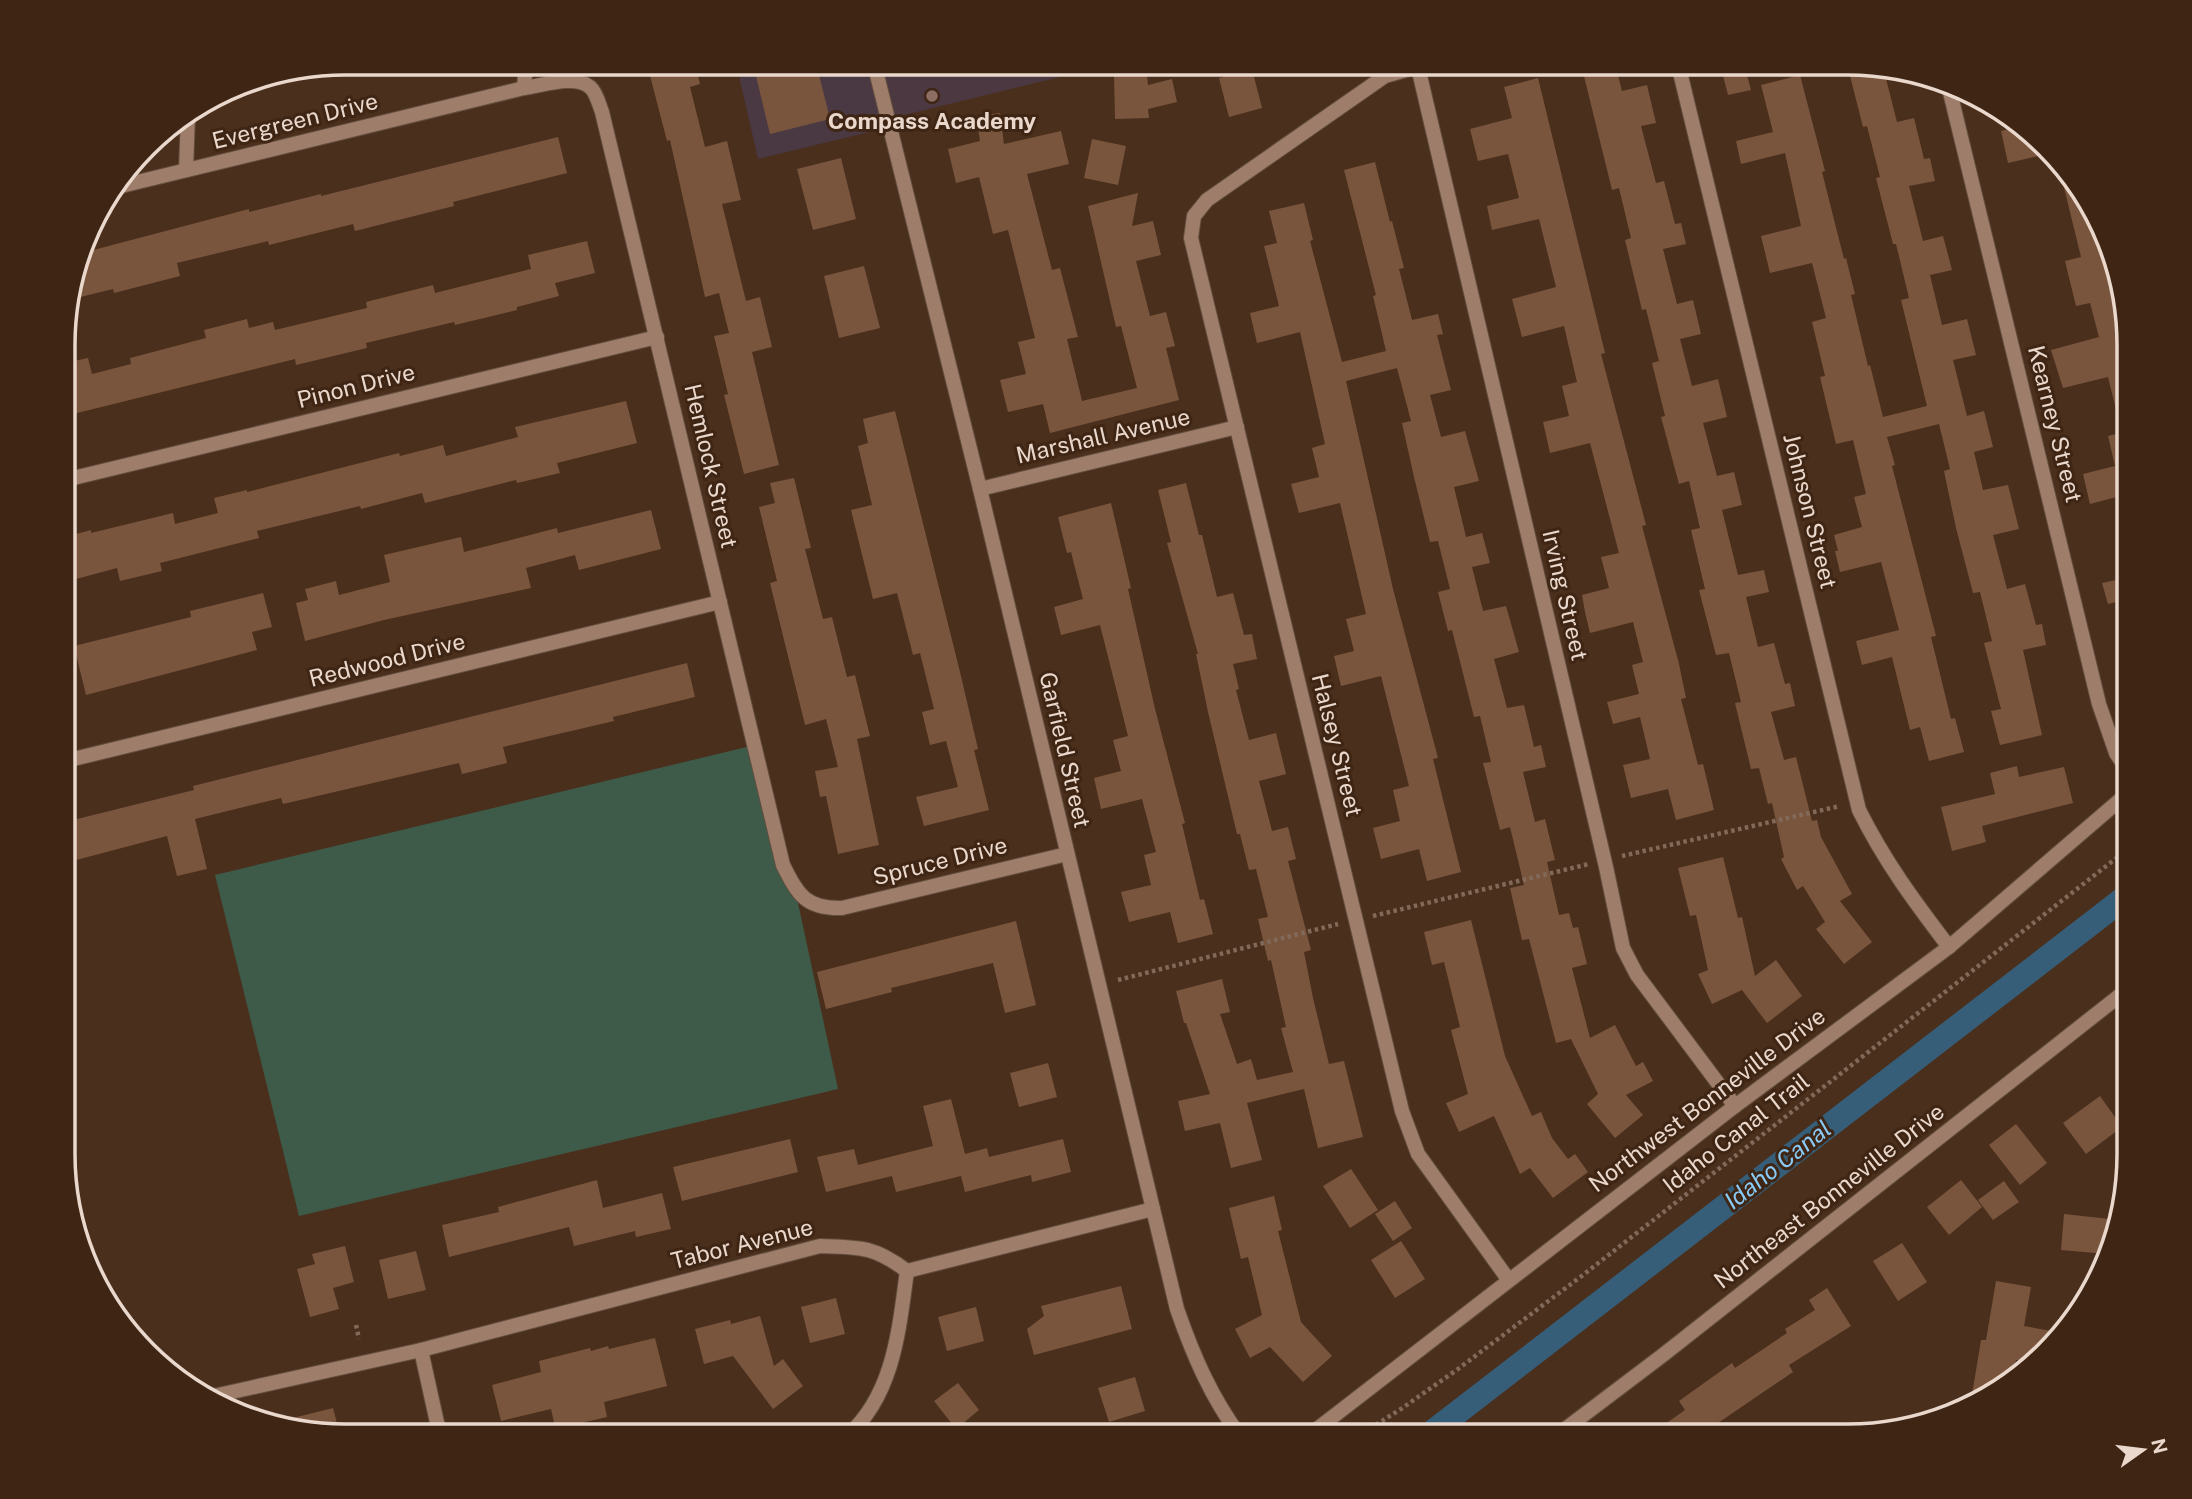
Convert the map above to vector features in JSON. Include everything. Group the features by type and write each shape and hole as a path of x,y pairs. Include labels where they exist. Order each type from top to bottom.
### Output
{"street":[{"path":"524,88 525,75"},
{"name":"Garfield Street","path":"877,75 980,489 1177,1310 1192,1353 1231,1424"},
{"name":"Halsey Street","path":"1388,75 1207,200 1194,216 1191,238 1402,1111 1418,1154 1508,1279"},
{"name":"Irving Street","path":"1424,75 1623,948 1637,975 1735,1106"},
{"name":"Johnson Street","path":"1681,75 1859,810 1876,845 1898,880 1949,947"},
{"name":"Hemlock Street","path":"524,88 571,81 582,83 592,88 603,112 783,865 795,889 807,901 822,909"},
{"name":"Evergreen Drive","path":"129,184 524,88"},
{"name":"Kearney Street","path":"1951,96 2099,704 2117,754"},
{"path":"186,170 188,126"},
{"name":"Pinon Drive","path":"75,478 657,337"},
{"name":"Marshall Avenue","path":"980,489 1237,428"},
{"name":"Redwood Drive","path":"75,759 720,602"},
{"name":"Northwest Bonneville Drive","path":"1323,1424 1508,1279 1949,947 2117,802"},
{"name":"Spruce Drive","path":"822,909 842,908 1067,854"},
{"name":"Northeast Bonneville Drive","path":"1572,1424 2117,998"},
{"path":"859,1424 878,1397 895,1347 907,1271 1153,1209"},
{"name":"Tabor Avenue","path":"222,1394 421,1350 820,1246 864,1248 887,1256 907,1271"},
{"path":"421,1350 437,1424"}],"path":[{"path":"1624,856 1839,806"},
{"name":"Idaho Canal Trail","path":"1376,1424 1446,1377 1562,1290 2117,858"},
{"path":"1371,916 1593,863"},
{"path":"1118,980 1342,923"},
{"path":"356,1325 359,1339"}],"shaded area":[{"path":"739,75 878,75 890,127 758,159"},
{"name":"Compass Academy","path":"877,75 1069,75 888,119"}],"green space":[{"path":"755,745 795,889 838,1089 299,1216 215,875"}],"building":[{"path":"650,75 698,75 700,84 690,87 705,147 727,141 741,200 722,204 746,301 760,297 772,347 752,352 779,465 744,474 724,395 728,394 714,336 729,333 719,293 705,297 670,140 667,141"},
{"path":"756,75 819,75 830,119 770,134"},
{"path":"1147,75 1148,85 1172,79 1177,102 1148,109 1149,118 1115,119 1114,76"},
{"path":"1254,75 1262,108 1229,117 1219,78"},
{"path":"1584,75 1618,75 1622,91 1647,85 1656,123 1641,126 1656,183 1664,181 1675,224 1681,223 1686,244 1663,249 1677,304 1693,300 1701,334 1680,339 1692,386 1718,379 1727,417 1703,423 1717,476 1734,472 1742,505 1722,510 1738,575 1764,570 1769,592 1746,597 1758,647 1774,643 1785,684 1790,683 1795,706 1771,712 1784,760 1796,757 1812,821 1817,820 1821,837 1852,894 1840,901 1872,942 1844,964 1816,929 1825,922 1803,886 1797,890 1781,859 1784,857 1772,803 1768,804 1759,768 1751,769 1735,703 1741,702 1729,653 1716,655 1699,590 1705,589 1691,530 1700,528 1689,481 1679,484 1661,417 1665,416 1652,363 1659,361 1646,309 1642,310 1625,240 1631,238 1619,188 1612,190"},
{"path":"1723,75 1747,75 1751,90 1728,95"},
{"path":"1800,75 1825,171 1822,172 1855,294 1851,295 1868,366 1870,365 1883,417 1927,406 1901,300 1909,298 1876,178 1880,177 1867,126 1863,127 1850,75 1886,78 1897,122 1914,118 1924,159 1930,158 1935,181 1909,186 1923,241 1943,236 1952,270 1930,275 1942,325 1967,319 1976,355 1953,360 1967,416 1984,411 1993,447 1974,452 1983,490 2008,485 2019,529 1993,535 2007,589 2025,584 2036,625 2042,624 2046,645 2023,650 2042,735 2000,745 1991,711 2001,709 1984,643 1992,641 1980,592 1973,593 1956,528 1944,471 1950,469 1939,424 1887,437 1936,636 1931,637 1951,719 1955,718 1964,752 1929,761 1920,727 1910,730 1892,657 1862,665 1856,641 1899,630 1881,562 1840,572 1834,535 1862,527 1854,497 1866,494 1853,440 1836,444 1820,377 1825,376 1812,322 1826,318 1812,263 1770,273 1761,236 1801,226 1785,153 1741,164 1736,141 1773,132 1761,85"},
{"path":"1538,78 1605,353 1601,354 1646,525 1642,526 1679,664 1686,698 1681,699 1698,765 1703,764 1714,810 1676,820 1668,789 1631,798 1623,765 1650,759 1640,717 1613,724 1607,702 1639,694 1632,665 1643,662 1633,622 1590,633 1585,612 1582,595 1609,588 1601,557 1619,553 1590,443 1550,453 1543,422 1569,416 1562,386 1577,382 1564,326 1522,337 1512,299 1556,287 1539,219 1492,230 1487,206 1519,198 1508,154 1478,161 1470,129 1512,118 1504,87"},
{"path":"1000,113 1004,144 1061,131 1069,164 1027,174 1052,270 1060,268 1078,337 1067,339 1082,401 1137,388 1121,326 1116,327 1088,206 1138,193 1132,226 1153,221 1161,255 1136,261 1150,316 1166,312 1175,346 1166,348 1179,400 1050,433 1043,404 1008,412 1000,380 1026,374 1018,342 1035,338 1008,230 993,234 979,177 956,183 948,149 980,141 976,116"},
{"path":"2009,129 2040,156 2008,163 2001,131"},
{"path":"558,137 567,173 453,202 454,206 355,231 353,224 269,245 268,241 177,263 180,276 114,293 113,289 79,297 93,250 249,209 249,212"},
{"path":"1092,139 1126,146 1118,185 1084,178"},
{"path":"841,158 856,219 813,230 797,169"},
{"path":"1375,162 1404,268 1399,269 1412,320 1438,314 1443,334 1437,335 1451,390 1430,395 1441,437 1465,431 1479,481 1454,487 1466,537 1482,533 1490,563 1472,567 1483,611 1506,606 1519,652 1494,659 1507,708 1524,705 1534,747 1541,745 1546,767 1523,772 1535,822 1545,819 1555,860 1547,862 1559,915 1569,913 1573,928 1578,927 1587,964 1572,968 1590,1038 1615,1025 1636,1066 1643,1062 1653,1081 1626,1095 1643,1115 1615,1138 1587,1104 1598,1094 1571,1039 1556,1043 1529,939 1522,940 1510,888 1524,885 1510,827 1500,830 1483,763 1491,762 1480,716 1474,717 1452,630 1448,631 1438,592 1450,589 1438,541 1430,542 1414,477 1402,423 1411,421 1397,368 1346,381 1393,589 1438,758 1433,759 1461,872 1427,881 1419,849 1381,859 1373,828 1400,821 1393,790 1409,786 1381,676 1341,686 1334,656 1354,651 1346,619 1366,614 1340,503 1299,513 1291,484 1319,477 1312,448 1325,444 1300,332 1257,343 1250,313 1279,306 1264,246 1277,243 1269,211 1304,203 1313,240 1310,241 1342,362 1386,351 1373,296 1376,295 1344,170"},
{"path":"2063,184 2089,226 2112,292 2117,345 2117,414 2108,377 2063,388 2051,350 2099,337 2090,303 2076,306 2065,261 2081,257"},
{"path":"587,241 595,273 555,283 559,296 517,307 517,310 366,343 367,348 296,365 295,359 75,414 75,361 88,358 92,374 131,364 130,358 206,338 204,330 247,319 249,328 273,322 275,330 367,308 366,302 433,285 435,293 531,269 528,255"},
{"path":"864,266 880,328 839,338 824,276"},
{"path":"626,401 637,443 557,463 560,473 517,483 516,480 425,503 422,493 257,531 259,538 160,563 162,571 120,581 117,568 75,579 75,534 91,530 91,533 173,513 175,524 218,513 214,498 399,453 400,456 443,445 446,456 518,437 515,427"},
{"path":"895,411 960,672 978,749 974,750 989,810 924,826 916,797 958,787 946,741 930,745 922,712 934,709 920,653 913,655 897,593 873,599 851,510 872,505 858,446 868,443 863,419"},
{"path":"2117,434 2117,497 2090,504 2083,474 2115,466 2108,436"},
{"path":"794,478 811,548 805,549 823,619 832,617 847,677 855,675 870,736 857,739 879,845 838,854 826,796 820,797 815,771 838,767 826,719 805,725 770,583 777,581 759,507 775,503 770,483"},
{"path":"1186,483 1217,597 1233,593 1244,635 1252,634 1257,659 1233,664 1239,689 1236,690 1249,740 1276,733 1286,774 1259,781 1272,831 1288,827 1296,859 1288,861 1311,950 1304,952 1313,998 1329,1064 1344,1061 1363,1137 1318,1148 1304,1089 1247,1103 1262,1160 1231,1168 1220,1123 1185,1131 1178,1101 1210,1094 1184,1023 1176,991 1222,979 1230,1012 1220,1014 1237,1064 1251,1059 1257,1080 1293,1072 1281,1028 1286,1027 1271,960 1268,961 1258,919 1268,917 1256,869 1249,870 1240,834 1237,834 1208,712 1198,654 1167,543 1171,542 1158,490"},
{"path":"1111,503 1155,709 1185,823 1182,824 1200,900 1204,899 1213,934 1178,943 1170,912 1129,922 1121,892 1151,885 1144,855 1156,852 1142,799 1101,809 1094,778 1121,771 1113,740 1128,736 1100,625 1061,635 1054,607 1083,599 1071,552 1067,553 1058,517"},
{"path":"651,510 661,549 579,570 575,555 526,568 531,588 384,620 305,641 296,603 308,600 305,589 336,581 339,595 390,582 384,555 461,537 464,552 557,528 558,533"},
{"path":"2117,580 2117,602 2108,604 2102,583"},
{"path":"263,593 272,627 252,632 257,650 86,695 75,646 191,617 190,611"},
{"path":"687,663 695,697 613,717 614,721 503,747 507,763 462,774 459,763 283,804 281,798 195,819 207,869 177,876 167,836 75,860 75,820 194,790 193,786"},
{"path":"2017,766 2019,777 2064,767 2073,803 1982,826 1986,842 1952,851 1941,807 1995,794 1990,773"},
{"path":"1723,857 1738,918 1742,917 1755,976 1776,960 1802,996 1767,1023 1742,990 1712,1004 1698,974 1708,970 1696,915 1690,916 1678,868"},
{"path":"1471,920 1505,1056 1532,1116 1541,1112 1552,1138 1568,1159 1575,1154 1588,1172 1553,1198 1530,1168 1520,1174 1494,1116 1459,1132 1446,1103 1468,1094 1451,1030 1460,1027 1444,962 1432,965 1424,932"},
{"path":"1016,921 1036,1005 1005,1013 993,963 891,988 892,992 826,1009 817,972"},
{"path":"1048,1063 1057,1097 1019,1107 1010,1073"},
{"path":"2100,1096 2117,1120 2117,1131 2086,1154 2063,1123"},
{"path":"951,1099 965,1154 987,1148 989,1157 1063,1139 1071,1172 1032,1182 1031,1175 965,1192 961,1176 896,1192 892,1176 826,1192 817,1157 854,1149 858,1165 933,1146 923,1106"},
{"path":"2016,1124 2047,1163 2020,1185 1989,1145"},
{"path":"790,1139 798,1172 682,1201 673,1167"},
{"path":"1351,1169 1378,1210 1350,1228 1323,1186"},
{"path":"597,1180 603,1208 662,1193 671,1229 636,1237 635,1231 574,1246 569,1227 449,1257 442,1225 499,1212 498,1207"},
{"path":"1961,1180 1982,1207 1949,1235 1927,1207"},
{"path":"2004,1181 2019,1202 1993,1220 1978,1200"},
{"path":"1274,1196 1282,1230 1278,1231 1301,1322 1332,1356 1303,1382 1270,1347 1250,1358 1235,1329 1262,1315 1248,1257 1241,1259 1229,1208"},
{"path":"1395,1201 1412,1228 1393,1241 1375,1214"},
{"path":"2064,1214 2109,1219 2097,1253 2061,1250"},
{"path":"1401,1241 1425,1279 1395,1298 1371,1260"},
{"path":"1902,1243 1927,1282 1898,1301 1873,1261"},
{"path":"345,1246 354,1282 333,1288 339,1309 310,1317 297,1269 315,1264 312,1254"},
{"path":"416,1251 426,1290 388,1299 379,1260"},
{"path":"1996,1281 2031,1287 2024,1326 2051,1331 2025,1357 2016,1360 2011,1368 1972,1393 1981,1340 1986,1340"},
{"path":"1121,1286 1132,1329 1034,1355 1027,1329 1044,1316 1041,1306"},
{"path":"1827,1288 1851,1326 1789,1365 1793,1372 1719,1424 1665,1424 1685,1410 1679,1401 1732,1363 1735,1368 1787,1333 1785,1329 1815,1310 1809,1300"},
{"path":"836,1298 845,1334 810,1343 801,1307"},
{"path":"976,1307 984,1341 947,1351 938,1317"},
{"path":"760,1316 774,1366 783,1359 803,1386 773,1409 733,1356 704,1364 695,1329 730,1320 731,1324"},
{"path":"655,1338 667,1386 604,1402 607,1417 577,1424 554,1424 551,1409 501,1421 492,1385 541,1372 539,1361 590,1348 591,1351 608,1346 609,1349"},
{"path":"1135,1377 1145,1411 1109,1422 1098,1388"},
{"path":"958,1383 979,1410 962,1424 952,1424 934,1401"},
{"path":"333,1408 337,1424 327,1423 290,1419"}],"waterway":[{"name":"Idaho Canal","path":"1443,1424 2117,903"}],"place":[{"name":"Compass Academy","path":"932,96"}]}
